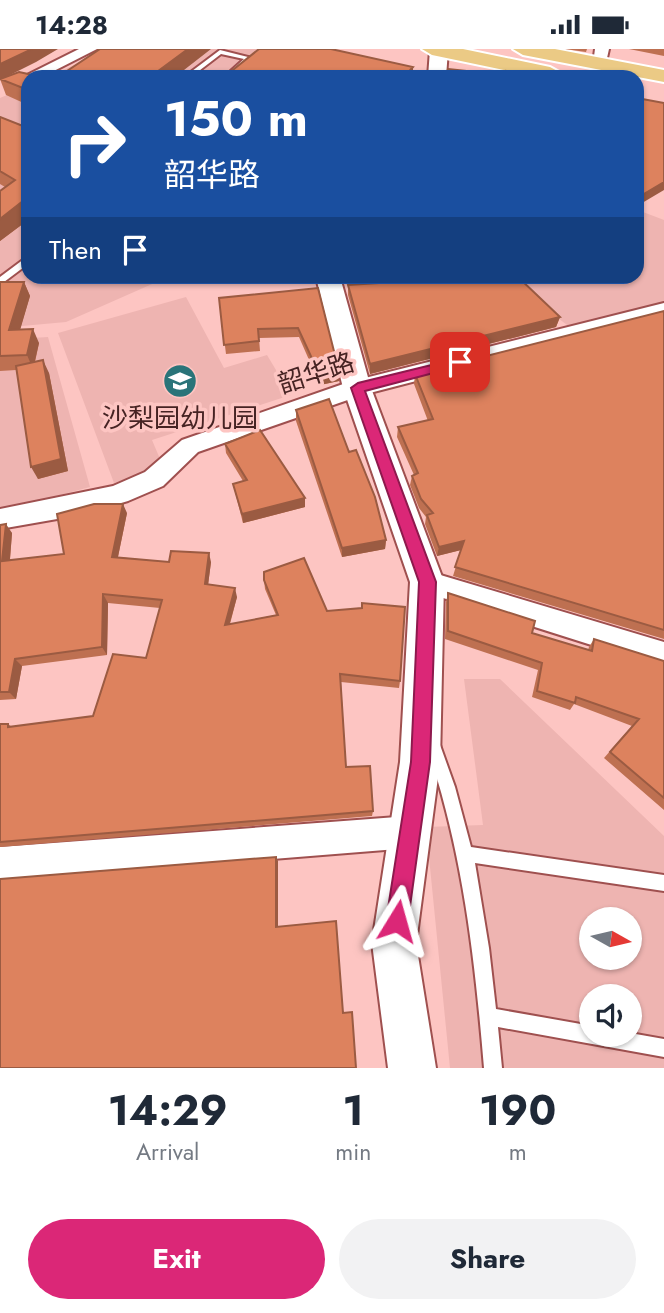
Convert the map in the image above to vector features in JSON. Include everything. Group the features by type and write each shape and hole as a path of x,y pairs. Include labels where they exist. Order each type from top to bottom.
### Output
{"main road":[{"path":"523,49 601,57 664,76"},
{"path":"435,50 534,70"},
{"path":"644,93 664,97"}],"street":[{"path":"45,70 90,49"},
{"path":"435,50 436,70"},
{"path":"330,284 358,388 428,582 420,762 394,943 412,1068"},
{"name":"韶华路","path":"0,519 80,505 119,494 154,479 190,446 358,388 664,310"},
{"path":"428,582 664,655"},
{"path":"0,864 410,832"}],"lane":[{"path":"196,70 220,52 242,53 249,58 235,70"},
{"path":"0,282 21,265"},
{"path":"422,717 447,781 464,854 493,1068"},
{"path":"464,854 664,883"},
{"path":"488,1016 664,1048"}],"shaded area":[{"path":"107,49 298,49 275,70 64,70"},
{"path":"21,89 21,284 152,284 66,322 0,328 0,98"},
{"path":"644,212 664,220 664,308 574,330 521,291 528,284 644,284"},
{"name":"沙梨园幼儿园","path":"186,297 224,368 267,355 291,395 152,440 163,466 114,483 58,333"},
{"path":"48,337 90,487 0,511 0,340"},
{"path":"464,679 500,679 664,836 664,1068 450,1068 426,827 483,825"}],"building":[{"path":"0,49 32,49 0,64"},
{"path":"100,49 188,49 160,70 68,70"},
{"path":"259,49 331,49 413,67 410,70 233,70"},
{"path":"21,72 21,87 0,79"},
{"path":"644,99 664,103 664,182 644,194"},
{"path":"0,117 21,125 21,202 0,219 0,191 15,180 0,171"},
{"path":"0,282 21,282 23,284 9,330 33,329 27,355 0,356"},
{"path":"525,284 560,317 370,364 348,285"},
{"path":"318,288 339,371 320,376 298,328 258,329 259,341 224,345 219,298"},
{"path":"664,311 664,630 455,567 464,541 439,547 427,515 433,513 421,499 412,476 418,473 398,427 433,419 415,374"},
{"path":"43,360 61,459 31,467 16,366"},
{"path":"329,399 349,452 356,450 375,497 386,540 342,548 296,410"},
{"path":"260,430 305,498 242,514 233,484 247,480 225,444"},
{"path":"94,504 123,504 112,557 169,562 171,551 209,553 205,584 235,588 225,625 278,615 264,580 264,572 304,558 327,611 362,608 362,603 405,607 400,681 340,674 346,767 370,766 373,811 0,842 0,724 8,724 8,727 93,716 113,654 146,658 162,600 103,594 102,647 15,659 9,692 0,692 0,525 6,524 2,561 64,554 57,514"},
{"path":"448,593 535,621 532,633 592,651 594,639 664,661 664,798 610,752 639,719 576,697 575,703 537,691 542,663 448,631"},
{"path":"276,857 276,927 336,921 343,1013 352,1012 356,1068 0,1068 0,879"}],"place":[{"name":"沙梨园幼儿园","path":"180,381"}],"route":[{"path":"397,921 420,762 428,582 358,388 460,362"}]}
